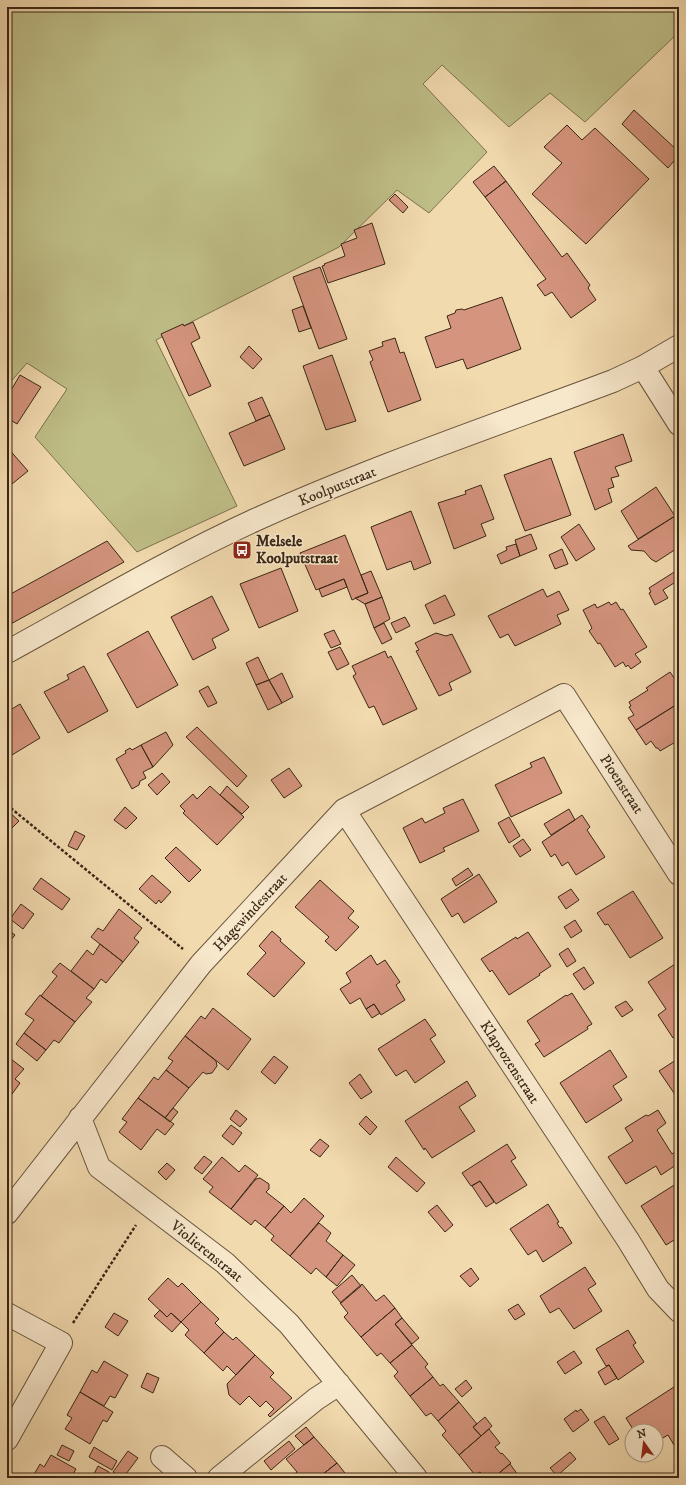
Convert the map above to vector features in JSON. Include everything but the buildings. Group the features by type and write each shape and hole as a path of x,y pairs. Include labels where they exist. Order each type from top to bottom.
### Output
{"street":[{"name":"Koolputstraat","path":"7,652 183,555 254,521 333,486 613,381 643,367 679,346"},
{"path":"643,367 679,424"},
{"name":"Hagewindestraat","path":"7,1213 201,964 344,810 564,695"},
{"name":"Pioenstraat","path":"564,695 679,874"},
{"name":"Klaprozenstraat","path":"344,810 628,1240 658,1289 679,1311"},
{"name":"Violierenstraat","path":"80,1118 99,1167 225,1263 284,1319 416,1478"},
{"path":"7,1314 61,1343 7,1439"},
{"path":"219,1478 316,1399 339,1384"},
{"path":"162,1457 186,1478"}],"path":[{"path":"7,805 201,964"},
{"path":"61,1343 149,1204"}],"shaded area":[{"path":"7,7 679,7 679,32 585,122 550,93 509,127 442,65 423,84 487,152 429,213 397,190 339,247 156,340 237,506 137,552 35,437 67,389 27,363 7,385"}],"place":[{"name":"Melsele Koolputstraat","path":"242,550"}]}
